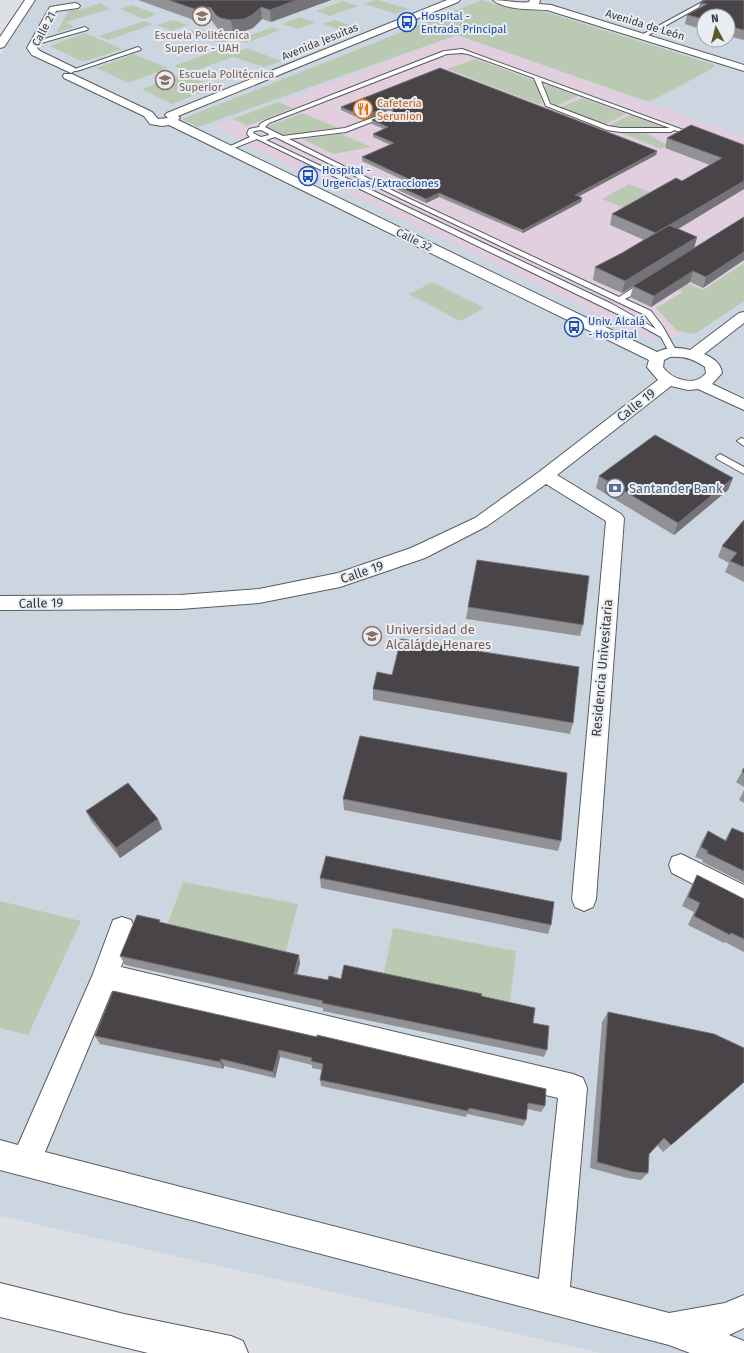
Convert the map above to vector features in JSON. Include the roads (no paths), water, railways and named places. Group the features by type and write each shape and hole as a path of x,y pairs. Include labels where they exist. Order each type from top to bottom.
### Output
{"main road":[{"path":"0,45 30,0"},
{"path":"0,1300 124,1331 231,1353"}],"street":[{"name":"Calle 21","path":"23,48 48,0"},
{"name":"Calle 21","path":"23,48 56,0"},
{"name":"Avenida Jesuitas","path":"168,116 455,0"},
{"name":"Avenida de León","path":"498,0 518,5 531,3 548,7 744,62"},
{"name":"Avenida de León","path":"539,0 744,68"},
{"name":"Calle 21","path":"75,6 53,9 32,48 36,53 148,114 154,122 158,122 168,116"},
{"name":"Calle 21","path":"23,48 70,72 168,116"},
{"name":"Avenida de León","path":"732,64 744,62"},
{"name":"Calle 32","path":"168,116 227,149 657,358"},
{"path":"700,357 744,316"},
{"path":"700,357 744,329"},
{"path":"744,390 713,374 710,364 700,357 673,352 657,358 655,367 658,372 669,380 684,384 699,384 744,405"},
{"path":"699,384 710,378 713,374"},
{"name":"Calle 19","path":"0,603 180,602 259,596 340,580 418,553 481,522 545,476 669,380"},
{"name":"Residencia Univesitaria","path":"545,476 614,518 584,899"},
{"path":"681,865 744,898"},
{"path":"122,929 105,976 13,1159 669,1329 733,1353"},
{"path":"105,976 573,1088 553,1299"},
{"path":"669,1329 729,1319 744,1311"}],"lane":[{"path":"645,35 708,1 706,0"},
{"path":"34,43 85,29"},
{"path":"70,72 138,49"},
{"path":"262,128 262,125 267,122 363,84 453,51 470,53 701,138"},
{"path":"537,78 548,105 607,128 620,130 680,130"},
{"path":"281,138 346,130 390,113"},
{"path":"664,338 635,318 258,138 250,134 251,130 262,128 406,199 648,313 659,327 673,352"},
{"path":"227,149 258,138 272,136 272,133"},
{"path":"619,300 648,282"},
{"path":"720,457 744,471"}],"place":[{"name":"Escuela Politécnica Superior - UAH","path":"202,16"},
{"name":"Hospital - Entrada Principal","path":"407,22"},
{"name":"Escuela Politécnica Superior","path":"165,80"},
{"name":"Cafetería Serunion","path":"363,109"},
{"name":"Hospital - Urgencias/Extracciones","path":"308,176"},
{"name":"Univ. Alcalá - Hospital","path":"574,327"},
{"name":"Santander Bank","path":"615,488"},
{"name":"Universidad de Alcalá de Henares","path":"372,636"}]}
